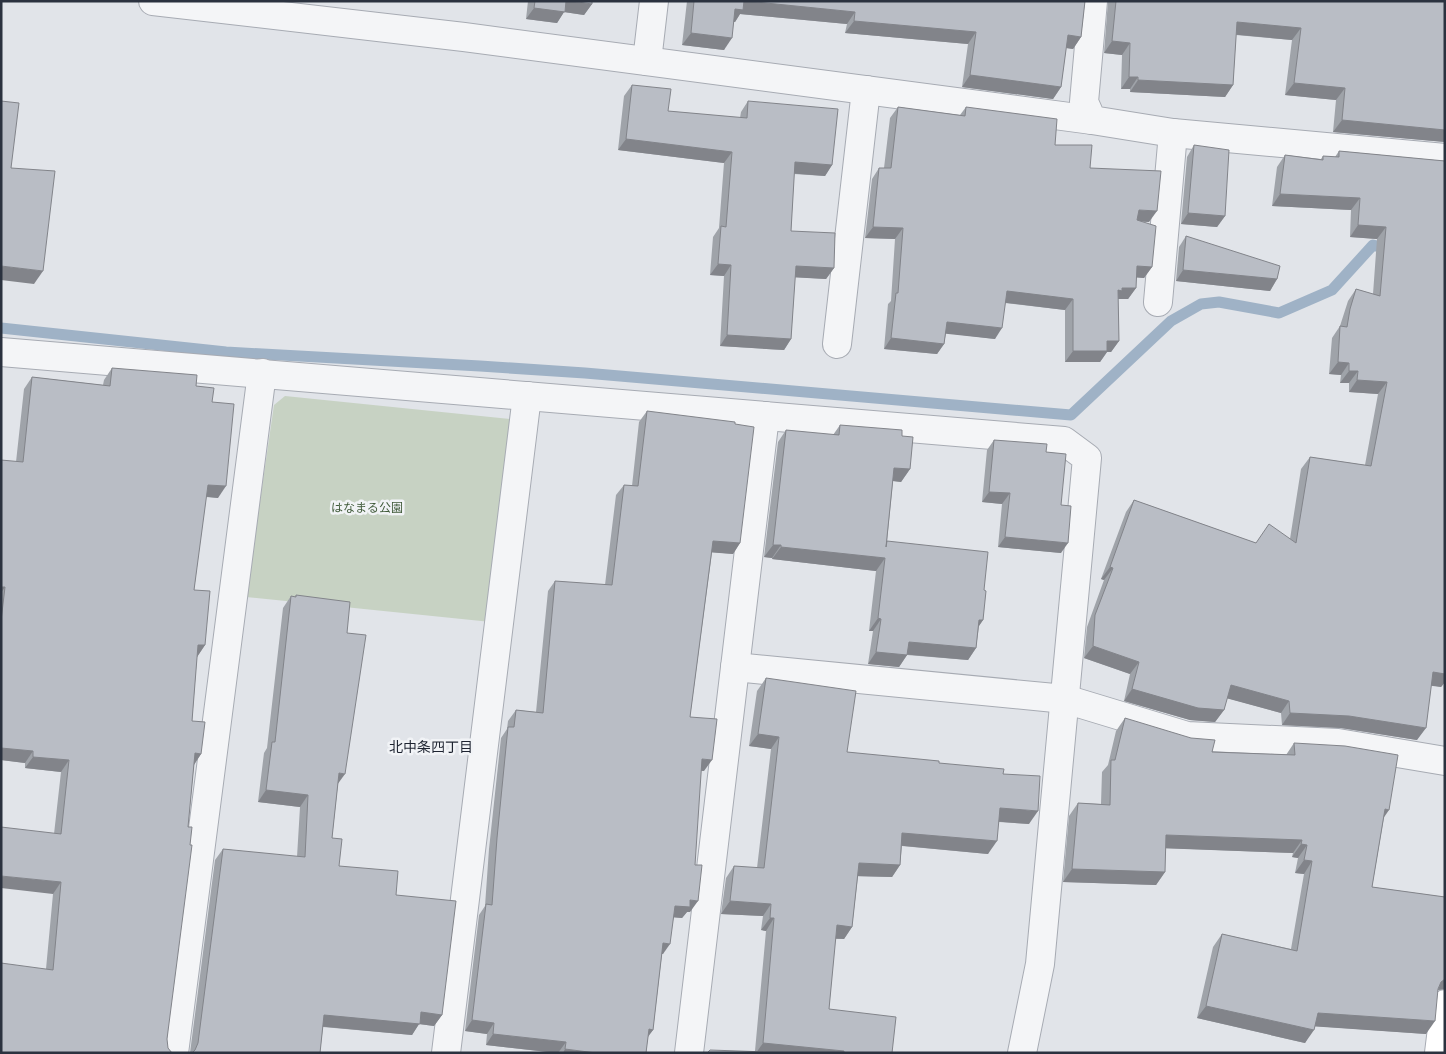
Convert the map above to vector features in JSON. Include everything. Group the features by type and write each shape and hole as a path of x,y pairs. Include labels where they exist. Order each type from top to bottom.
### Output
{"street":[{"path":"153,1 464,36 1174,132 1445,158"},
{"path":"647,61 654,1"},
{"path":"1092,120 1084,102 1093,1"},
{"path":"837,344 866,90"},
{"path":"1158,302 1174,132"},
{"path":"1,352 1064,441 1087,458 1040,964 1022,1053"},
{"path":"174,1053 262,373"},
{"path":"446,1053 526,396"},
{"path":"689,1053 765,416"},
{"path":"735,666 1065,698 1187,736 1338,743 1445,761"},
{"path":"1439,1053 1445,1004"}],"green space":[{"name":"はなまる公園","path":"285,396 510,419 491,622 246,597 274,405"}],"building":[{"path":"535,1 566,1 565,12 534,8"},
{"path":"571,1 592,1 592,4"},
{"path":"694,1 744,1 743,10 735,9 732,38 691,33"},
{"path":"746,1 1085,1 1081,37 1068,35 1061,87 970,75 976,32 854,21 855,12"},
{"path":"1116,1 1445,1 1445,130 1342,120 1345,88 1294,83 1301,28 1237,22 1233,85 1138,80 1138,77 1129,77 1130,43 1112,41"},
{"path":"632,85 671,89 668,111 747,118 748,101 838,109 832,165 795,162 791,231 835,233 834,268 796,266 791,339 727,335 731,265 718,264 721,226 726,227 732,152 626,139"},
{"path":"1,101 19,103 11,168 55,171 43,271 1,266"},
{"path":"898,107 965,116 966,107 1057,119 1055,145 1092,145 1090,168 1161,171 1157,211 1139,210 1137,220 1156,226 1152,267 1137,266 1136,288 1122,288 1122,291 1118,290 1119,341 1107,341 1107,351 1073,351 1073,299 1007,291 1002,328 947,322 944,344 891,338 896,293 898,293 903,228 873,227 879,168 891,168"},
{"path":"1194,145 1229,150 1225,216 1188,213"},
{"path":"1339,151 1445,161 1445,674 1433,672 1426,728 1349,716 1290,713 1289,701 1231,685 1224,710 1198,708 1132,689 1139,662 1093,646 1095,615 1113,568 1110,567 1134,500 1256,543 1269,524 1296,543 1310,457 1371,466 1387,382 1357,380 1358,371 1349,371 1349,363 1338,362 1340,326 1347,327 1356,289 1380,296 1386,227 1358,225 1360,198 1280,194 1285,155 1323,160 1323,156 1339,157"},
{"path":"1186,236 1280,266 1277,279 1183,270"},
{"path":"112,368 197,375 196,386 214,388 212,402 234,404 226,486 208,485 194,590 210,591 205,645 198,645 192,721 205,722 201,754 195,753 188,827 192,827 190,845 192,845 167,1039 168,1048 172,1053 1,1053 1,963 53,970 61,882 1,876 1,827 61,834 69,760 33,757 33,751 1,748 1,621 5,587 1,587 1,460 23,462 32,377 110,386"},
{"path":"647,411 735,422 735,424 754,427 740,543 713,541 690,717 717,719 712,760 702,759 695,865 702,865 698,901 690,900 690,907 675,906 670,944 663,943 653,1030 649,1029 646,1053 596,1053 565,1049 566,1042 493,1034 494,1023 472,1020 486,904 492,905 508,727 514,727 516,710 543,713 555,581 612,585 624,485 638,486"},
{"path":"840,425 902,430 902,436 913,437 910,469 894,468 886,547 887,541 988,552 983,620 979,620 976,648 909,642 907,655 876,652 881,619 878,618 885,558 773,545 786,430 839,435"},
{"path":"994,440 1047,444 1046,452 1066,454 1061,505 1071,506 1068,543 1005,537 1010,493 989,492"},
{"path":"296,595 350,602 347,633 366,635 345,774 339,773 332,838 342,839 339,866 398,871 396,895 456,901 442,1015 421,1012 420,1024 324,1015 320,1053 192,1053 198,1043 223,849 305,857 308,795 266,790 272,742 275,742 291,596 296,597"},
{"path":"766,678 856,691 847,752 1004,769 1003,774 1040,776 1038,811 1000,808 997,841 902,833 900,865 859,863 852,927 837,925 829,1009 896,1017 892,1053 844,1053 844,1051 763,1043 774,918 770,918 771,904 730,901 734,866 764,868 779,737 758,734"},
{"path":"1125,718 1191,738 1215,740 1212,752 1295,755 1294,743 1345,746 1398,755 1389,810 1385,809 1372,887 1445,897 1445,979 1441,982 1438,989 1435,1021 1318,1013 1314,1030 1206,1006 1222,934 1297,951 1312,861 1304,860 1307,845 1301,844 1302,840 1166,835 1165,872 1072,869 1078,803 1110,805 1111,760 1115,760"},
{"path":"710,1050 767,1052 767,1053 707,1053"}],"waterway":[{"path":"1,328 226,352 585,373 1071,415 1171,321 1201,304 1219,302 1279,313 1332,290 1373,245 1392,250"}],"district":[{"name":"北中条四丁目","path":"431,747"}]}
